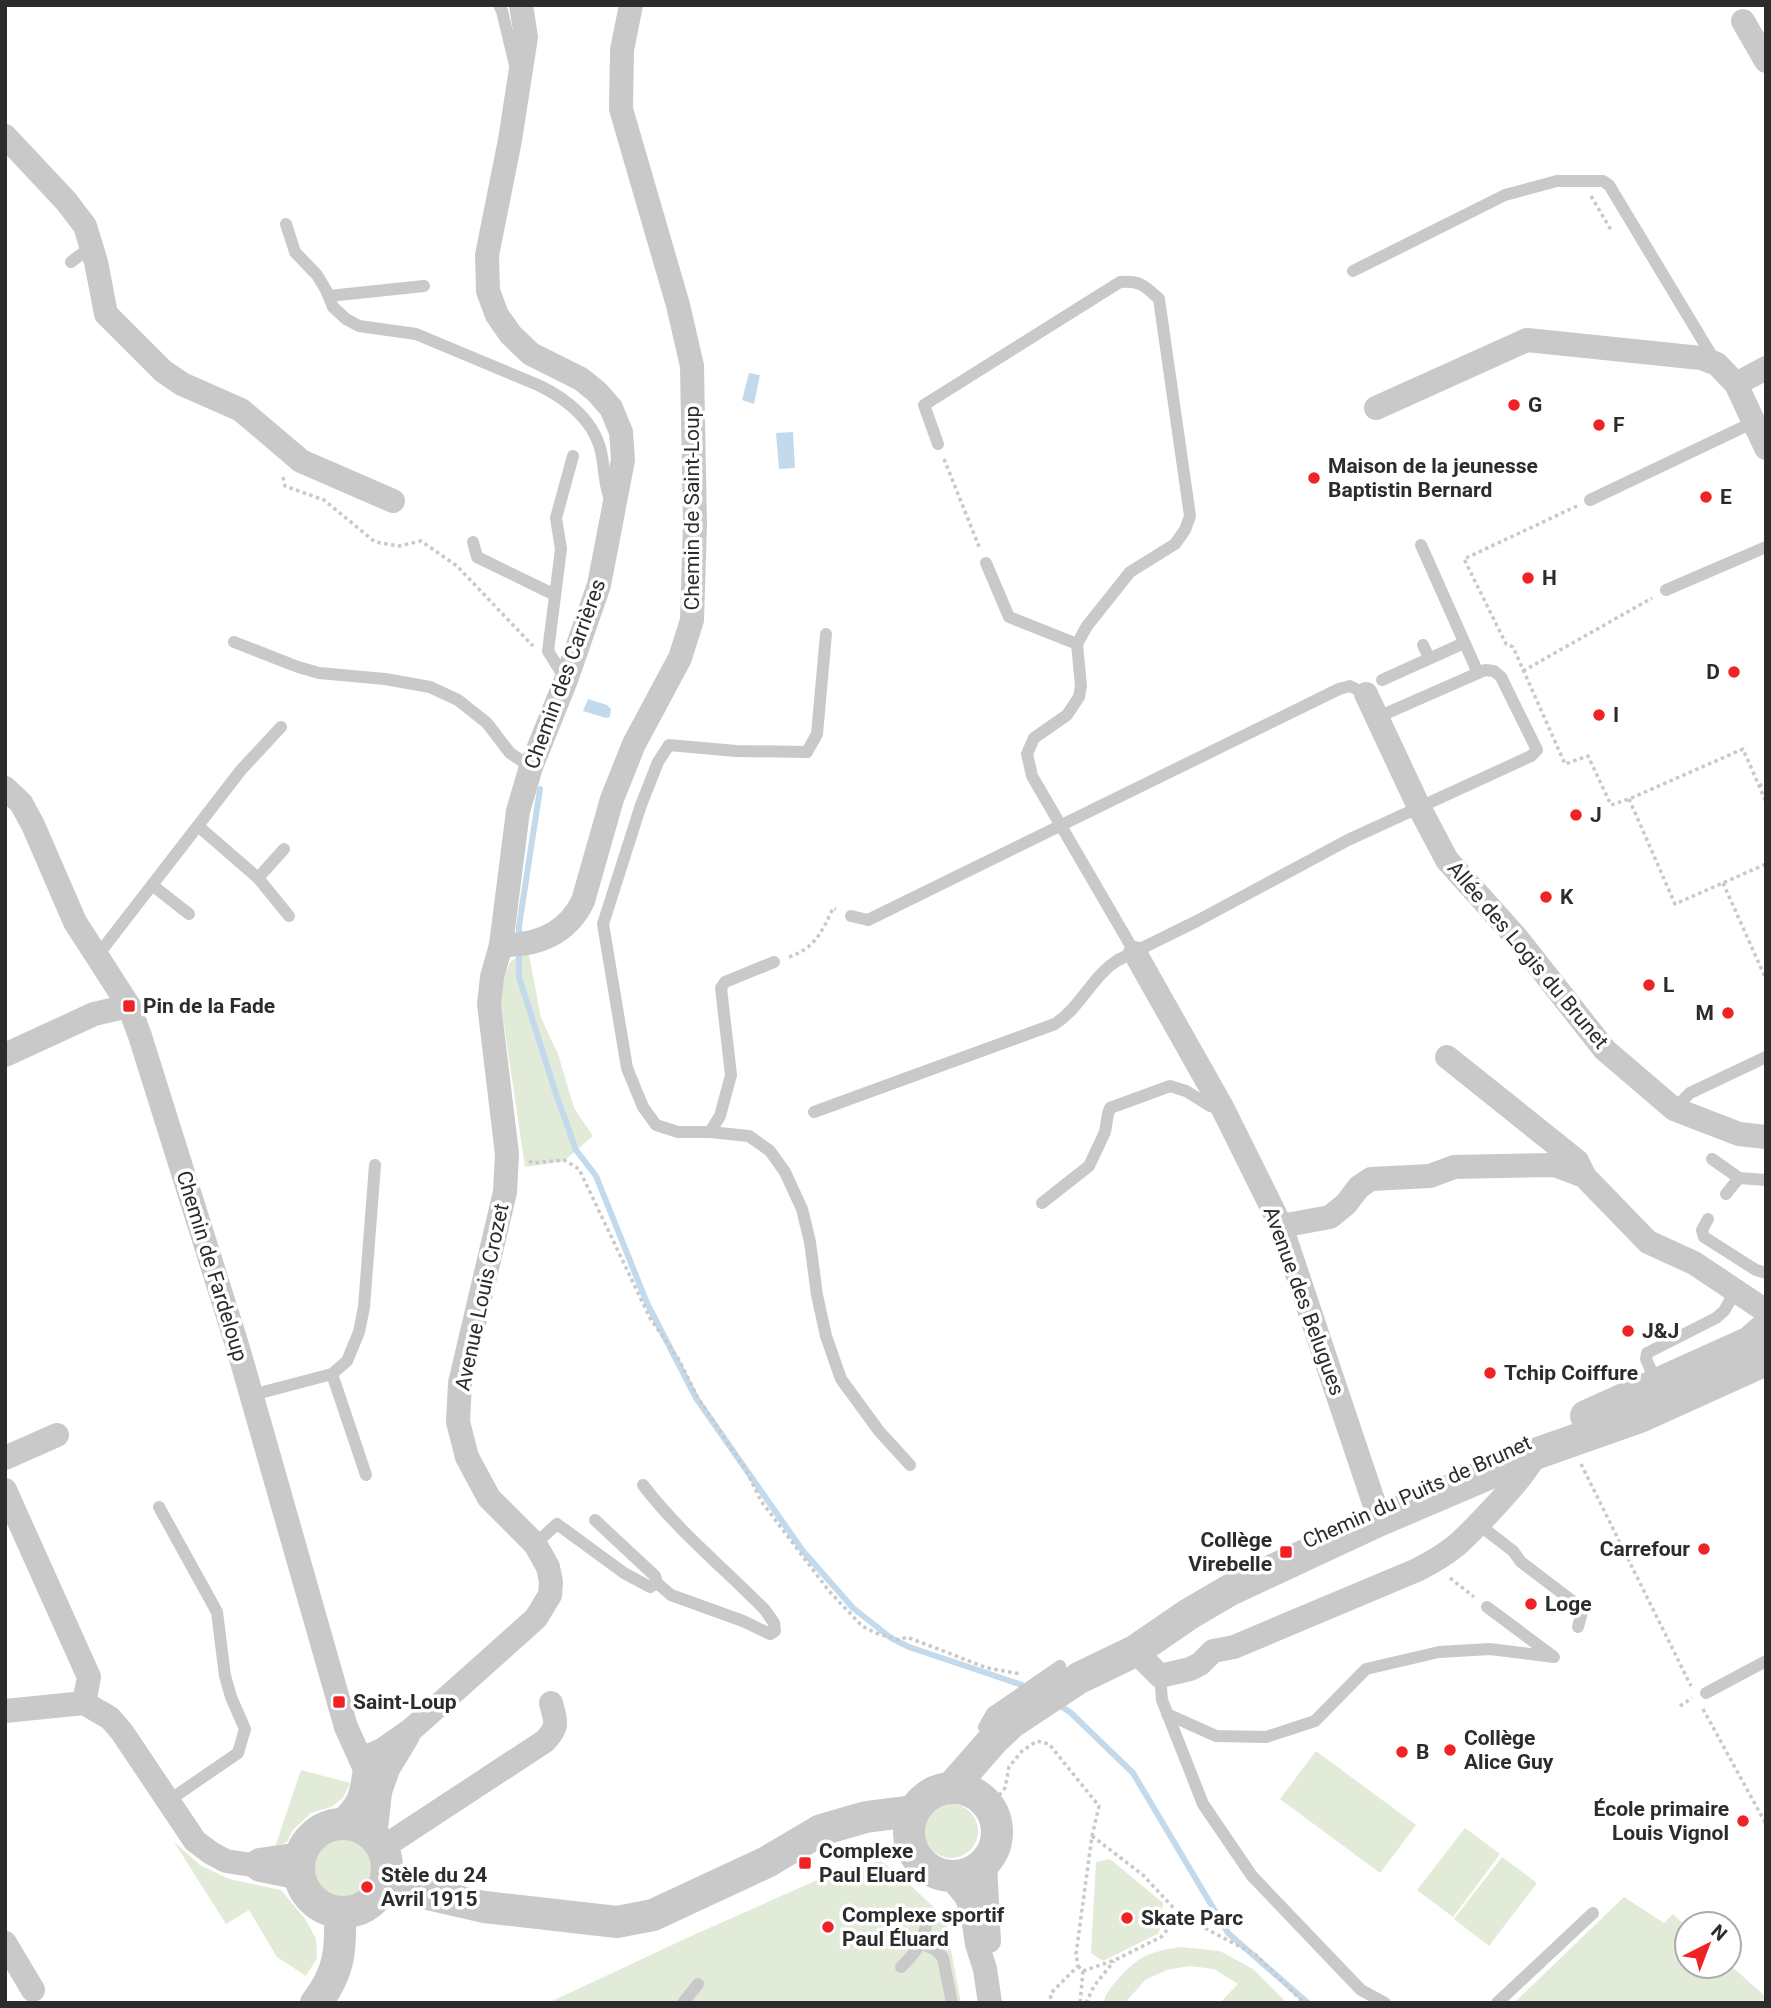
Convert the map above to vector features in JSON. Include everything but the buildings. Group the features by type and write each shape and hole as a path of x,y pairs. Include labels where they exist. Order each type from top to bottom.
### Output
{"street":[{"name":"Chemin des Carrières","path":"515,944 518,811 531,767 566,680 599,585 623,460 621,432 611,408 581,379 531,354 511,335 497,315 488,291 487,255 510,140 526,37 521,5"},
{"name":"Chemin de Saint-Loup","path":"578,912 612,799 634,744 680,658 692,620 695,525 692,366 621,109 622,50 631,5"},
{"path":"1743,21 1766,61"},
{"path":"5,136 66,201 85,226 92,245 101,315 163,371 182,384 210,391 241,410 301,461 393,501"},
{"path":"1376,408 1527,340 1701,358 1717,364 1736,384 1766,448"},
{"path":"1736,384 1766,368"},
{"name":"Allée des Logis du Brunet","path":"1374,687 1378,717 1419,807 1447,860 1516,937 1605,1050 1674,1109 1738,1134 1766,1137"},
{"name":"Chemin de Fardeloup","path":"5,788 21,803 33,825 75,922 128,1006 144,1048 251,1395 346,1727 380,1792"},
{"path":"515,944 554,934 578,912"},
{"name":"Avenue Louis Crozet","path":"412,1729 536,1618 550,1595 548,1567 535,1544 489,1498 467,1457 458,1422 460,1383 505,1192 507,1154 489,1004 492,976 515,944"},
{"name":"Avenue des Belugues","path":"1135,953 1223,1110 1281,1226 1376,1510"},
{"path":"5,1055 94,1014 128,1006"},
{"path":"1447,1058 1577,1161 1584,1176 1648,1242 1694,1263 1766,1311"},
{"path":"1281,1226 1330,1217 1346,1204 1359,1187 1371,1180 1430,1176 1454,1167 1555,1166 1584,1176"},
{"name":"Chemin du Puits de Brunet","path":"974,1796 996,1738 1068,1676 1210,1588 1376,1510 1750,1342 1766,1328"},
{"name":"Chemin du Puits de Brunet","path":"1068,1676 1135,1651 1230,1590 1378,1521 1535,1454 1640,1417 1766,1360"},
{"path":"5,1458 57,1435"},
{"path":"1135,1651 1160,1676 1190,1669 1200,1664 1213,1651 1234,1647 1417,1570 1458,1544 1534,1460 1535,1454"},
{"path":"5,1490 89,1677 83,1703"},
{"path":"5,1711 83,1703 110,1718 116,1725 195,1841 226,1861 252,1865 259,1860 300,1866"},
{"path":"379,1843 545,1741 554,1731 556,1721 551,1703"},
{"path":"339,1824 356,1806 362,1794 363,1764 412,1729"},
{"path":"379,1843 365,1830 352,1825 339,1824 315,1833 306,1843 300,1866 305,1891 314,1902 340,1912 367,1905 377,1896 387,1872 386,1860 379,1843 380,1792 388,1769 412,1729"},
{"path":"940,1789 974,1796 995,1817 998,1829 993,1853 985,1863 969,1874 949,1876 927,1868 912,1850 911,1826 920,1802 940,1789"},
{"path":"384,1884 484,1907 617,1922 631,1921 653,1915 767,1862 821,1830 842,1822 866,1817 911,1826"},
{"path":"985,1863 990,1939 985,1969"},
{"path":"949,1876 966,1896 972,1911 990,2003"},
{"path":"316,2003 334,1973 341,1937 340,1912"},
{"path":"5,1943 33,1990"}],"lane":[{"path":"499,5 519,82"},
{"path":"1353,271 1505,195 1557,181 1603,181 1609,185 1717,364"},
{"path":"286,224 295,252 317,275 333,307 346,319 359,326 416,334 557,394 575,409 590,426 598,441 606,491 614,508"},
{"path":"71,262 92,245"},
{"path":"938,444 924,405 1120,282 1135,281 1159,299 1190,516 1185,530 1175,544 1130,572 1087,626 1077,643 1081,686 1079,697 1067,715 1034,738 1027,754 1032,776 1135,953"},
{"path":"329,296 424,286"},
{"path":"1590,500 1754,422"},
{"path":"566,680 548,651 561,549 556,519 573,456"},
{"path":"473,542 477,557 555,595"},
{"path":"1421,545 1478,673"},
{"path":"1666,590 1766,547"},
{"path":"986,563 1009,617 1077,643"},
{"path":"826,634 817,734 807,752 736,751 682,744 669,745 658,762 641,805 603,924 627,1068 643,1107 656,1125 678,1132 749,1136 770,1151 785,1172 802,1209 826,1336 841,1379 880,1431 910,1465"},
{"path":"234,642 319,673 385,679 430,687 458,700 487,723 510,753 531,767"},
{"path":"850,916 868,920 1339,689 1350,686 1374,687 1464,643"},
{"path":"1423,645 1429,658"},
{"path":"814,1112 1055,1024 1067,1016 1106,968 1348,840 1531,756 1537,750 1501,677 1494,671 1485,670 1378,717"},
{"path":"96,956 241,770 281,727"},
{"path":"198,826 258,878 289,916"},
{"path":"258,878 284,849"},
{"path":"152,885 189,914"},
{"path":"578,912 603,924"},
{"path":"710,1132 720,1116 731,1075 721,988 725,982 774,962"},
{"path":"1674,1109 1690,1093 1766,1057"},
{"path":"1042,1203 1089,1166 1105,1132 1110,1108 1170,1086 1223,1110"},
{"path":"1712,1159 1739,1178 1766,1180"},
{"path":"251,1395 332,1374 346,1361 359,1332 361,1320 375,1165"},
{"path":"1727,1194 1739,1178"},
{"path":"1708,1219 1702,1230 1704,1237 1756,1270 1766,1273"},
{"path":"1657,1384 1646,1359 1647,1353 1716,1318 1724,1311 1736,1290"},
{"path":"332,1374 366,1475"},
{"path":"595,1520 655,1576 657,1583 671,1595 743,1621 770,1634 775,1632 774,1623 765,1610 680,1527 643,1485"},
{"path":"159,1507 216,1612 225,1676 245,1729 238,1753 169,1801"},
{"path":"535,1544 557,1524 624,1573 650,1587 657,1583"},
{"path":"1478,1524 1513,1552 1521,1562 1575,1603 1582,1612 1578,1627"},
{"path":"1167,1714 1216,1736 1265,1737 1315,1721 1366,1669 1439,1652 1490,1649 1554,1657 1487,1607"},
{"path":"1706,1693 1766,1661"},
{"path":"996,1738 984,1727 992,1713 1028,1688 1068,1676"},
{"path":"1160,1676 1162,1700 1203,1804 1252,1876 1361,1990 1385,2003"},
{"path":"1497,2003 1593,1913"},
{"path":"901,1967 921,1943 928,1919"},
{"path":"921,1943 936,1950 943,1958 952,2003"},
{"path":"683,2003 698,1984"}],"path":[{"path":"1582,181 1611,230"},
{"path":"938,444 986,563"},
{"path":"283,472 285,486 324,500 375,542 399,546 421,541 457,566 539,652"},
{"path":"1590,500 1464,559 1506,644 1513,647 1565,764 1588,756 1611,805 1743,749 1766,802"},
{"path":"1523,671 1666,590"},
{"path":"1759,786 1766,782"},
{"path":"1629,799 1675,904 1766,864"},
{"path":"1723,883 1766,979"},
{"path":"774,962 804,952 821,934 833,908 835,909"},
{"path":"507,1154 521,1156 533,1163 564,1160 579,1169 650,1318 678,1360 698,1398 746,1470 761,1501 829,1591 862,1626 891,1638 900,1640 907,1637 987,1668 1020,1674"},
{"path":"1571,1440 1581,1467 1696,1696 1680,1706"},
{"path":"1702,1707 1766,1824"},
{"path":"974,1796 1005,1788 1009,1767 1022,1751 1037,1741 1049,1744 1100,1806 1092,1836 1076,1954 1078,1966 1083,1971"},
{"path":"1092,1836 1143,1875 1180,1915 1256,1955 1304,2003"},
{"path":"1083,1971 1161,1937 1180,1915"},
{"path":"1086,2003 1094,1986 1115,1959"},
{"path":"1050,2003 1051,1993 1078,1966"},
{"path":"1080,2003 1083,1971"}],"green space":[{"path":"528,950 541,1018 558,1054 574,1108 593,1136 564,1161 525,1167 499,991 510,962"},
{"path":"1316,1751 1416,1825 1380,1873 1280,1799"},
{"path":"301,1770 350,1783 343,1798 331,1807 311,1813 293,1830 287,1842 275,1847"},
{"path":"956,1804 966,1808 974,1816 978,1831 974,1846 966,1854 946,1858 936,1854 928,1846 924,1826 928,1816 936,1808"},
{"path":"1465,1828 1500,1854 1453,1917 1417,1890"},
{"path":"336,1836 348,1836 364,1845 371,1855 371,1879 364,1889 348,1898 336,1898 325,1893 316,1884 311,1873 311,1861 316,1850 325,1841"},
{"path":"174,1842 200,1865 229,1879 281,1890 306,1920 316,1939 317,1958 306,1976 277,1957 249,1910 226,1924"},
{"path":"1502,1857 1537,1883 1489,1946 1454,1919"},
{"name":"Skate Parc","path":"1110,1859 1163,1903 1159,1933 1103,1961 1091,1953 1096,1862"},
{"name":"Complexe sportif Paul Éluard","path":"881,1861 945,1918 961,2003 548,2003 842,1869"},
{"path":"1624,1897 1664,1923 1673,1914 1673,1980 1743,1980 1743,1976 1766,1997 1761,2003 1514,2003"},
{"path":"1180,1947 1220,1951 1253,1969 1287,2003 1220,2003 1238,1984 1214,1969 1189,1966 1167,1970 1145,1980 1125,2003 1103,2003 1113,1985 1138,1960 1152,1953"}],"water":[{"path":"749,373 760,375 754,404 742,400"},
{"path":"793,432 795,468 779,469 776,433"},
{"path":"588,699 607,705 611,709 610,717 583,711"}],"waterway":[{"path":"519,940 540,789"},
{"path":"519,951 519,977 576,1150 596,1176 647,1303 696,1398 803,1551 853,1608 891,1638 909,1647 1028,1687"},
{"path":"1058,1704 1071,1713 1133,1773 1228,1933 1308,2003"}],"place":[{"name":"G","path":"1514,405"},
{"name":"F","path":"1599,425"},
{"name":"Maison de la jeunesse Baptistin Bernard","path":"1314,478"},
{"name":"E","path":"1706,497"},
{"name":"H","path":"1528,578"},
{"name":"D","path":"1734,672"},
{"name":"I","path":"1599,715"},
{"name":"J","path":"1576,815"},
{"name":"K","path":"1546,897"},
{"name":"L","path":"1649,985"},
{"name":"Pin de la Fade","path":"129,1006"},
{"name":"M","path":"1728,1013"},
{"name":"J&J","path":"1628,1331"},
{"name":"Tchip Coiffure","path":"1490,1373"},
{"name":"Carrefour","path":"1704,1549"},
{"name":"Collège Virebelle","path":"1286,1552"},
{"name":"Loge","path":"1531,1604"},
{"name":"Saint-Loup","path":"339,1702"},
{"name":"Collège Alice Guy","path":"1450,1750"},
{"name":"B","path":"1402,1752"},
{"name":"École primaire Louis Vignol","path":"1743,1821"},
{"name":"Complexe Paul Eluard","path":"805,1863"},
{"name":"Stèle du 24 Avril 1915","path":"367,1887"},
{"name":"Skate Parc","path":"1127,1918"},
{"name":"Complexe sportif Paul Éluard","path":"828,1927"}]}
